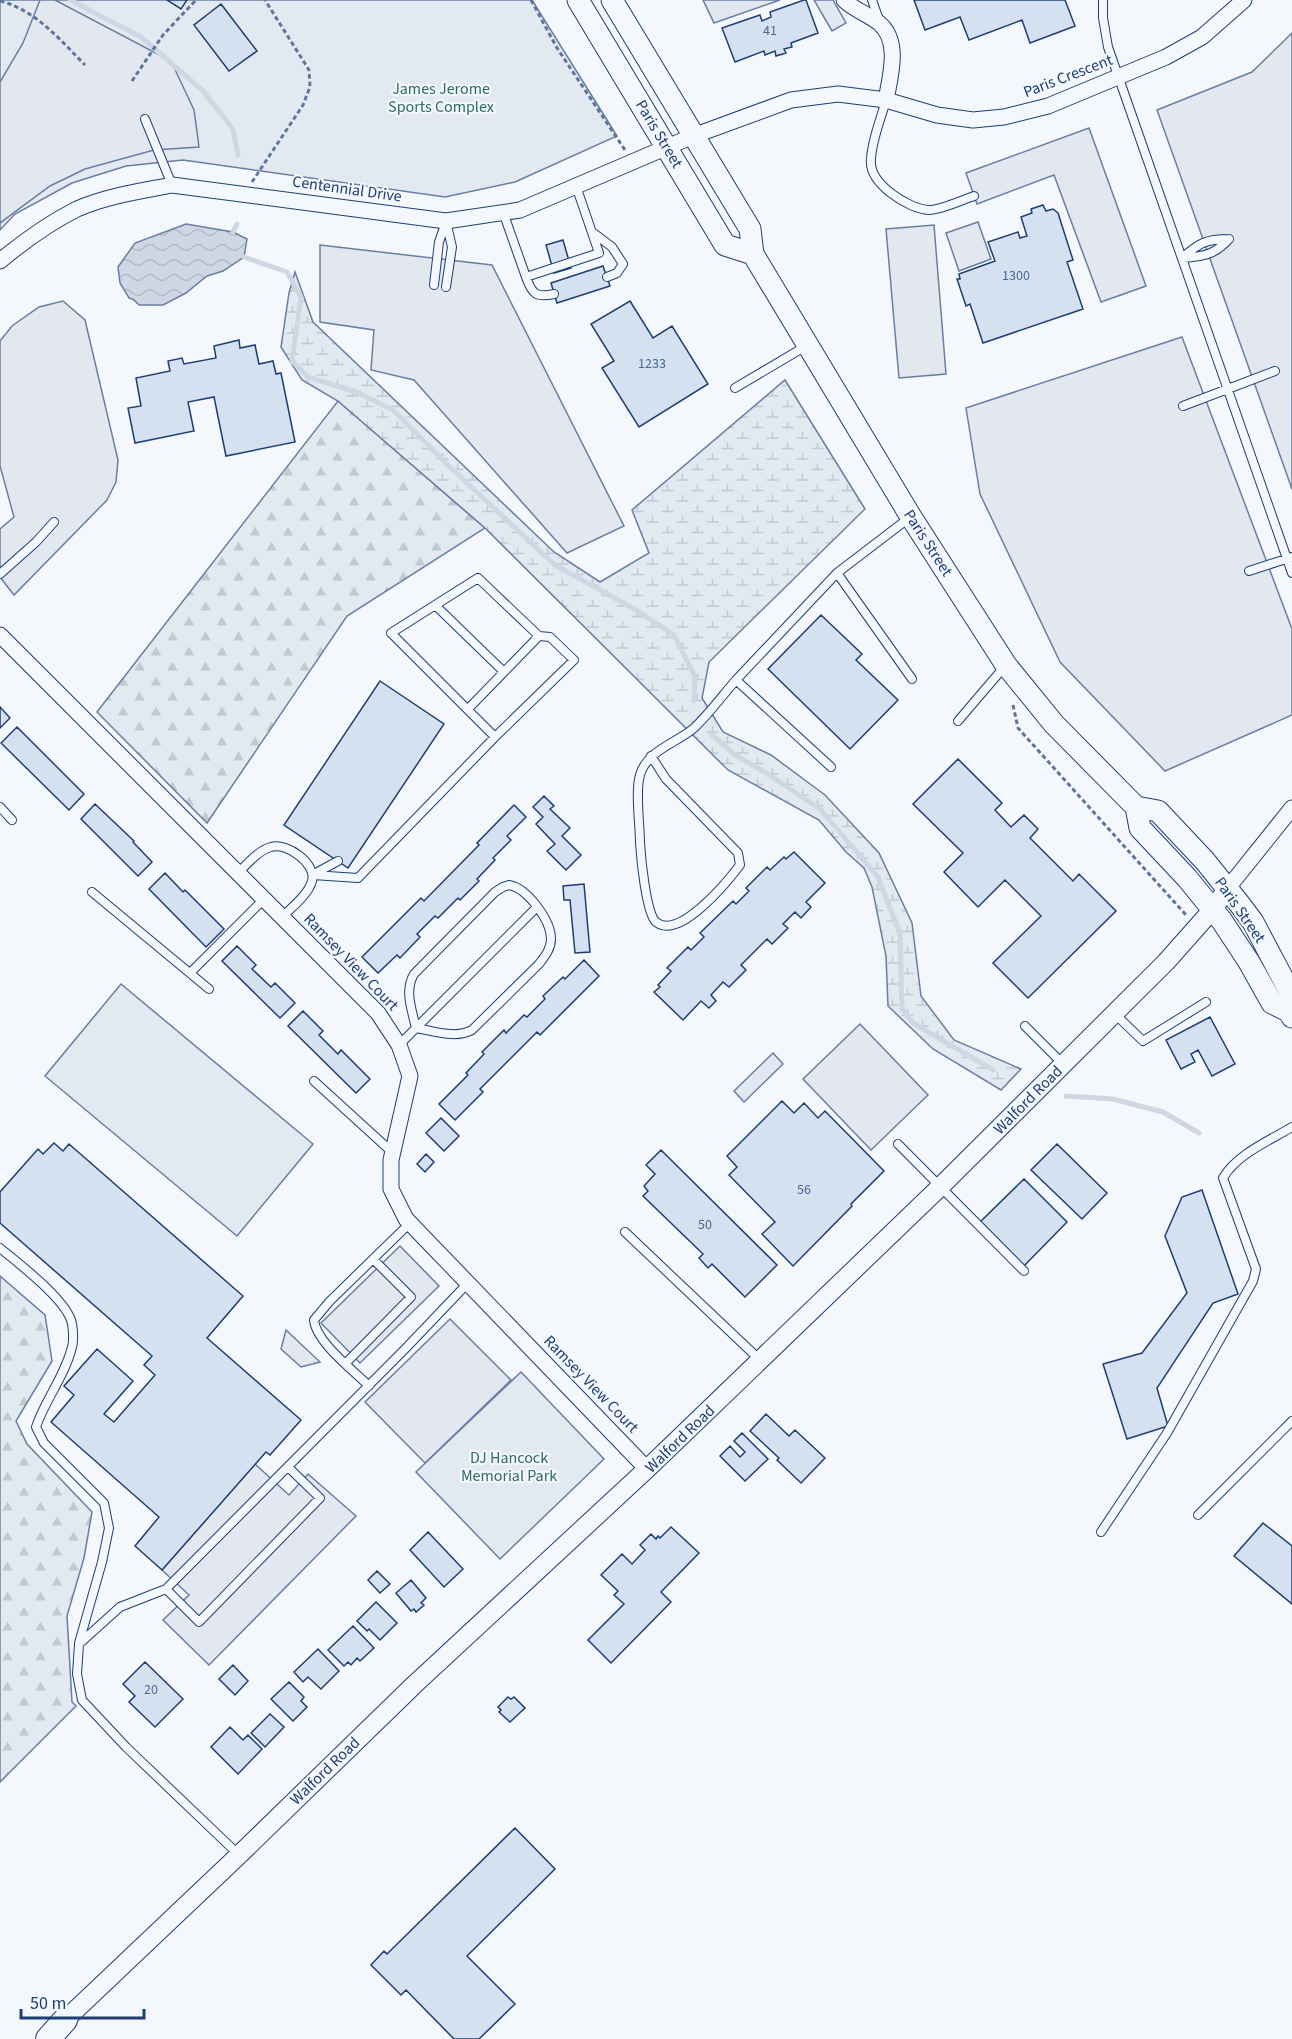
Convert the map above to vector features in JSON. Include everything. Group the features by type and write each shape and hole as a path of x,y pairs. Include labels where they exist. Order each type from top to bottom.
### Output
{"main road":[{"name":"Paris Street","path":"578,0 725,244 753,254"},
{"name":"Paris Street","path":"612,0 750,229 753,254 910,517 1006,665 1054,724 1136,807 1140,828 1187,879 1232,934 1272,1003 1291,1014"},
{"name":"Paris Street","path":"1136,807 1158,811 1205,861 1253,922 1290,992 1291,1014"},
{"path":"48,2039 65,2020"}],"street":[{"path":"844,0 852,8 881,24 889,38 893,58 886,99"},
{"name":"Paris Crescent","path":"693,136 791,100 838,94 886,99 937,116 973,120 1004,117 1048,106 1166,57 1202,37 1244,0"},
{"name":"Centennial Drive","path":"0,261 32,235 79,208 129,193 172,185 446,221 520,210 693,136"},
{"name":"Ramsey View Court","path":"0,635 378,1013 399,1045 410,1076 393,1153 391,1190 410,1223 647,1469"},
{"name":"Walford Road","path":"36,2039 65,2020 415,1684 761,1361 940,1187 1197,928 1292,808"}],"lane":[{"path":"872,0 881,24"},
{"path":"1103,0 1103,18 1108,47 1227,389 1289,558 1292,573"},
{"path":"886,99 870,161 879,183 915,208 932,210 974,196"},
{"path":"145,119 172,185"},
{"path":"526,277 598,253 576,186"},
{"path":"503,213 531,290 537,295 554,294"},
{"path":"434,285 439,242 446,221"},
{"path":"446,221 452,247 446,287"},
{"path":"591,232 612,247 623,264 617,273 607,277"},
{"path":"1214,239 1229,239 1219,250 1201,256 1182,258 1198,244 1214,239"},
{"path":"735,388 807,345"},
{"path":"1183,406 1275,371"},
{"path":"651,756 666,779 738,852 740,865 698,910 679,924 666,927 656,922 650,913 641,861 640,774 651,756 692,729 837,573 910,517"},
{"path":"0,574 36,542 54,522"},
{"path":"1249,572 1289,558"},
{"path":"837,573 912,679"},
{"path":"313,875 358,878 495,737 574,660 550,637 538,636 478,578 391,633 495,737"},
{"path":"435,605 504,672"},
{"path":"468,710 538,636"},
{"path":"958,721 1006,665"},
{"path":"736,680 831,767"},
{"path":"0,807 12,820"},
{"path":"238,873 269,847 278,845 290,849 308,864 313,875 312,883 282,917"},
{"path":"313,875 338,861"},
{"path":"509,885 516,886 528,894 550,932 551,941 548,952 539,964 472,1030 464,1034 453,1035 416,1028 408,991 414,974 495,892 509,885"},
{"path":"92,892 209,989"},
{"path":"190,973 264,899"},
{"path":"399,1045 537,907"},
{"path":"1114,1013 1143,1041 1206,1002"},
{"path":"1025,1026 1063,1064"},
{"path":"314,1081 393,1153"},
{"path":"1101,1532 1167,1433 1253,1281 1256,1269 1223,1178 1229,1167 1238,1160 1292,1127"},
{"path":"898,1144 1024,1271"},
{"path":"369,1386 327,1344 315,1329 314,1320 330,1301 410,1223"},
{"path":"625,1232 761,1361"},
{"path":"0,1248 57,1299 71,1320 73,1346 36,1427 44,1443 104,1503 109,1528 79,1644 77,1674 82,1700 126,1747 239,1855"},
{"path":"346,1363 411,1297 373,1259"},
{"path":"79,1644 120,1607 166,1589 369,1386 468,1282"},
{"path":"1198,1515 1292,1421"},
{"path":"166,1589 199,1622 320,1498 288,1467"}],"path":[{"path":"132,81 163,35 196,0"},
{"path":"244,194 303,105 310,87 309,70 265,0"},
{"path":"531,0 556,48 633,162"},
{"path":"0,1 14,5 44,24 85,65"},
{"path":"1012,697 1018,728 1170,895 1197,928"}],"green space":[{"name":"James Jerome Sports Complex","path":"0,0 532,0 617,136 515,182 445,197 183,160 126,166 72,183 15,214 0,230"},
{"path":"295,272 313,322 554,552 600,582 649,553 632,510 785,380 865,509 709,662 702,698 723,732 771,755 825,795 879,853 912,923 921,996 954,1040 1021,1069 1001,1090 933,1049 888,1006 886,956 872,887 864,868 846,852 819,820 728,770 485,528 338,401 302,380 281,347 289,293"},
{"path":"338,401 485,528 347,616 207,823 97,712"},
{"path":"121,984 313,1144 237,1236 45,1076"},
{"path":"0,1276 45,1315 52,1361 16,1421 27,1444 92,1512 84,1558 67,1616 72,1702 76,1706 0,1782"},
{"name":"DJ Hancock Memorial Park","path":"521,1372 604,1459 500,1559 416,1472"}],"shaded area":[{"path":"40,0 55,0 171,61 194,110 199,147 154,150 85,169 50,186 0,223 0,82 23,43"},
{"path":"703,0 780,0 714,23"},
{"path":"814,0 833,0 846,23 832,31"},
{"path":"1292,33 1292,489 1157,110 1252,72"},
{"path":"1089,128 1146,286 1101,302 1054,175 977,204 966,173"},
{"path":"978,222 991,259 959,271 946,233"},
{"path":"934,225 946,374 899,378 886,229"},
{"path":"320,245 492,265 624,526 567,553 414,380 371,370 374,330 320,322"},
{"path":"63,301 85,320 118,460 116,482 107,500 14,595 0,577 0,529 14,517 0,466 0,341 12,326 39,307"},
{"path":"1182,337 1292,629 1292,715 1165,771 1060,662 980,494 966,408"},
{"path":"860,1024 928,1095 871,1150 803,1079"},
{"path":"773,1053 783,1064 744,1102 734,1091"},
{"path":"400,1246 439,1286 360,1363 321,1323"},
{"path":"450,1319 511,1380 425,1463 365,1402"},
{"path":"286,1330 320,1362 301,1367 281,1349"},
{"path":"255,1464 289,1495 308,1474 356,1516 209,1665 163,1620 189,1595 162,1570"}],"water":[{"path":"186,224 233,232 247,239 244,257 223,271 207,276 186,293 163,305 139,305 129,298 120,283 118,267 135,243"}],"building":[{"path":"167,0 187,0 181,9"},
{"path":"806,0 818,33 791,43 792,47 784,49 786,53 776,56 775,51 765,55 764,51 735,62 722,28 760,15 762,21 771,17 770,12"},
{"path":"914,0 1065,0 1075,26 1030,43 1022,20 969,40 960,17 925,30"},
{"path":"221,4 257,51 229,71 194,25"},
{"path":"1043,205 1046,211 1053,209 1058,213 1073,260 1067,262 1083,309 983,343 970,304 966,306 957,279 960,279 959,274 995,261 988,242 1018,232 1020,238 1027,236 1021,217 1032,213 1031,209"},
{"path":"563,240 571,268 554,273 546,245"},
{"path":"603,266 610,286 557,303 551,283"},
{"path":"630,301 653,338 672,326 708,384 639,427 602,368 614,361 591,324"},
{"path":"239,340 240,348 255,345 259,364 273,361 276,374 281,373 295,442 226,456 214,397 188,402 194,431 135,443 128,408 141,406 136,378 170,371 168,361 182,358 184,364 216,358 214,346"},
{"path":"821,615 862,654 856,660 898,700 850,749 768,669"},
{"path":"380,681 444,724 348,868 284,825"},
{"path":"0,707 10,718 0,728"},
{"path":"17,727 84,794 69,810 1,743"},
{"path":"958,759 1002,803 995,810 1011,827 1024,815 1038,829 1030,838 1073,881 1079,874 1116,911 1028,998 993,963 1041,916 1005,880 978,907 944,872 963,853 913,804"},
{"path":"544,796 554,806 550,809 570,828 562,836 581,855 566,870 547,851 555,844 536,824 543,817 533,807"},
{"path":"95,804 134,841 152,862 138,876 81,819"},
{"path":"514,805 526,817 507,836 511,840 493,858 495,860 477,879 479,881 438,918 435,916 417,934 420,937 400,958 397,955 378,973 362,957 421,898 424,901 479,845 477,843"},
{"path":"794,852 825,883 806,902 811,907 801,918 795,912 783,924 788,928 772,944 767,939 741,965 746,970 729,987 723,982 711,995 716,1001 709,1008 701,1001 683,1020 654,992 671,971 667,968 688,947 691,950 704,937 700,933 733,901 736,904 749,891 746,888 767,867 770,870 784,857 786,859"},
{"path":"165,873 224,929 206,947 149,889"},
{"path":"584,884 590,952 575,953 570,900 564,900 563,886"},
{"path":"237,946 256,965 252,969 271,987 275,983 295,1003 280,1018 222,961"},
{"path":"584,960 599,976 540,1035 537,1032 480,1089 483,1092 455,1120 439,1104 468,1075 466,1073 484,1054 482,1052 504,1030 506,1033 524,1015 527,1017 545,999 543,996"},
{"path":"303,1011 323,1031 319,1035 338,1054 341,1050 370,1079 356,1093 288,1026"},
{"path":"1210,1017 1235,1064 1212,1076 1198,1050 1191,1054 1195,1062 1181,1069 1166,1040"},
{"path":"782,1101 794,1113 804,1103 818,1118 825,1111 884,1171 793,1266 762,1234 775,1222 729,1175 737,1167 727,1156"},
{"path":"441,1118 459,1136 444,1151 426,1133"},
{"path":"54,1143 63,1151 69,1144 243,1296 207,1338 301,1420 270,1455 266,1452 162,1570 135,1546 159,1517 51,1422 74,1395 64,1386 97,1349 133,1381 104,1414 114,1422 155,1375 144,1365 152,1356 0,1223 0,1192 38,1149 43,1154"},
{"path":"1057,1144 1107,1193 1082,1219 1031,1170"},
{"path":"661,1150 777,1265 745,1297 712,1264 708,1268 699,1258 703,1254 643,1196 648,1191 644,1186 655,1174 646,1165"},
{"path":"426,1154 434,1162 425,1172 417,1164"},
{"path":"1024,1179 1067,1222 1023,1267 979,1223"},
{"path":"1202,1190 1238,1294 1213,1303 1157,1388 1168,1426 1127,1439 1103,1364 1142,1353 1187,1293 1165,1236 1182,1197"},
{"path":"766,1414 789,1436 795,1430 825,1458 801,1483 750,1431"},
{"path":"742,1433 768,1459 745,1481 720,1456 730,1446 740,1457 745,1452 734,1441"},
{"path":"1263,1523 1292,1546 1292,1604 1234,1556"},
{"path":"671,1527 699,1553 661,1592 671,1602 611,1663 588,1640 624,1604 614,1595 618,1591 601,1575 622,1554 632,1564 645,1550 640,1545 651,1534 656,1539 658,1536 660,1538"},
{"path":"428,1532 463,1569 444,1587 410,1550"},
{"path":"377,1571 390,1584 380,1593 368,1580"},
{"path":"411,1580 426,1598 421,1603 424,1605 416,1612 414,1609 411,1611 396,1593"},
{"path":"376,1602 397,1623 380,1640 357,1621"},
{"path":"353,1626 374,1648 360,1661 357,1658 351,1665 348,1662 344,1666 328,1650"},
{"path":"318,1649 339,1671 321,1689 308,1677 303,1682 294,1672"},
{"path":"145,1662 183,1699 155,1727 129,1702 135,1696 123,1684"},
{"path":"233,1665 248,1681 235,1695 219,1679"},
{"path":"289,1682 304,1697 301,1701 307,1707 293,1721 271,1699"},
{"path":"508,1697 511,1699 514,1697 525,1708 510,1722 499,1712 501,1710 498,1707"},
{"path":"270,1714 284,1727 265,1747 251,1733"},
{"path":"230,1727 243,1740 248,1735 262,1749 238,1774 211,1747"},
{"path":"515,1828 555,1869 467,1956 515,2004 479,2039 454,2039 406,1990 401,1995 371,1965 384,1951 387,1954"}],"waterway":[{"path":"70,0 141,37 203,91 233,129 238,155"},
{"path":"233,232 237,224"},
{"path":"244,257 287,272 301,297 292,361 308,377 359,393 393,410 555,565 636,610 674,635 695,677 694,701"},
{"path":"712,735 735,755 820,809 878,877 900,934 902,1009 913,1023 993,1070"},
{"path":"1066,1096 1113,1099 1163,1112 1199,1133"}]}
